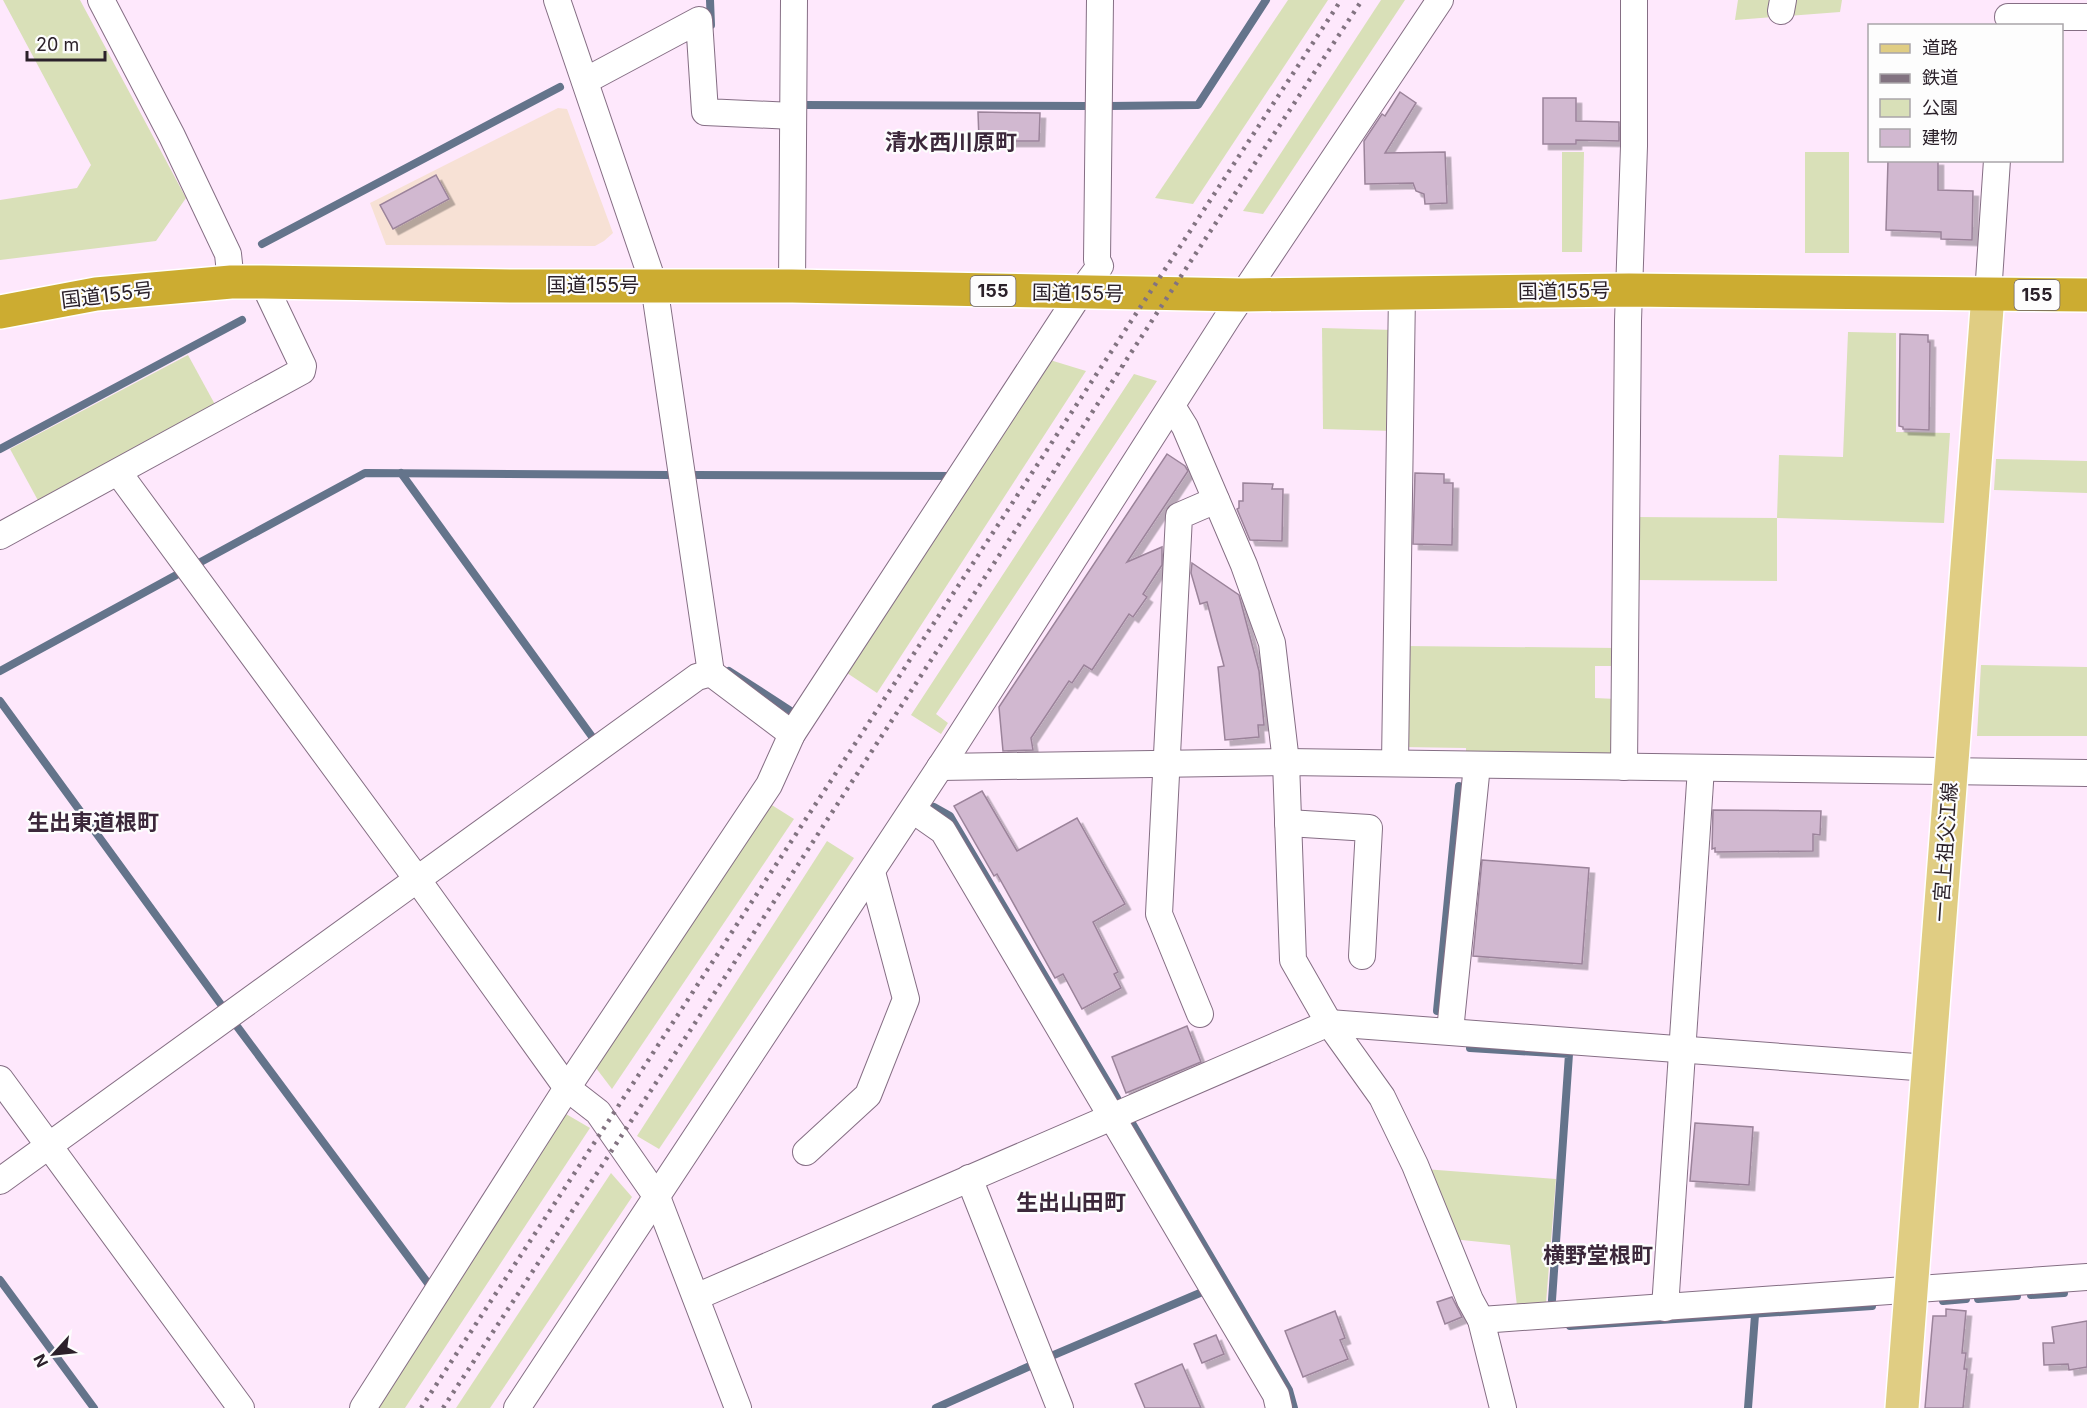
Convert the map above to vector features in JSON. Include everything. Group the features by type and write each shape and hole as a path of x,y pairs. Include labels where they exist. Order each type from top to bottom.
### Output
{"highway":[{"name":"国道155号","path":"0,312 96,294 247,282 513,286 792,286 1242,295 1629,290 2087,295"}],"main road":[{"name":"一宮上祖父江線","path":"1902,1408 1988,295"}],"street":[{"path":"0,536 302,371 303,366 228,254 172,135 101,0"},
{"path":"556,0 654,285 711,673 792,734"},
{"path":"792,286 794,0"},
{"path":"363,1408 567,1088 770,785 792,734 1080,293 1100,266 1097,260 1100,0"},
{"path":"521,1406 913,810 1242,295 1440,0"},
{"path":"1624,767 1629,290 1634,146 1634,0"},
{"path":"2008,14 2087,18"},
{"path":"585,81 699,20 705,112 793,116"},
{"path":"1988,295 1997,162"},
{"path":"1395,764 1402,293"},
{"path":"1172,405 1185,427 1244,565 1272,644 1286,762 1293,960 1329,1023 1382,1097 1415,1165 1470,1300 1481,1320 1503,1408"},
{"path":"118,472 417,879 567,1088 598,1112 657,1197 738,1408"},
{"path":"1200,1014 1159,914 1179,516 1216,500"},
{"path":"0,1181 697,677 711,673"},
{"path":"940,767 1286,762 2087,773"},
{"path":"1450,1031 1477,765"},
{"path":"1665,1308 1701,768"},
{"path":"913,810 943,831 1276,1395 1279,1408"},
{"path":"1288,823 1369,828 1362,956"},
{"path":"806,1152 868,1095 906,999 872,872"},
{"path":"696,1297 1329,1023 1929,1068"},
{"path":"0,1079 241,1408"},
{"path":"969,1178 1060,1408"},
{"path":"1481,1320 2087,1277"}],"shaded area":[{"path":"558,108 567,109 613,233 604,241 595,246 386,245 370,203"}],"green space":[{"path":"3,0 80,0 186,198 156,241 0,260 0,200 77,188 91,165"},
{"path":"1288,0 1328,0 1193,204 1155,198"},
{"path":"1381,0 1405,0 1263,214 1243,211"},
{"path":"1738,0 1842,0 1840,12 1735,20"},
{"path":"1562,152 1584,152 1582,252 1562,252"},
{"path":"1805,152 1849,152 1849,253 1805,253"},
{"path":"1322,328 1395,330 1393,431 1323,429"},
{"path":"1848,332 1896,333 1896,432 1950,433 1944,523 1777,518 1779,455 1843,457"},
{"path":"188,355 218,410 41,506 10,449"},
{"path":"1050,360 1086,371 877,693 844,671"},
{"path":"1134,374 1157,381 936,714 948,723 941,734 911,715"},
{"path":"1996,459 2087,461 2087,493 1994,490"},
{"path":"1635,517 1777,518 1777,581 1635,580"},
{"path":"1405,646 1617,648 1616,666 1595,666 1595,698 1616,699 1616,745 1609,757 1466,754 1466,748 1403,747"},
{"path":"1981,665 2087,667 2087,736 1977,736"},
{"path":"767,802 794,819 612,1089 596,1068"},
{"path":"827,841 854,858 659,1149 637,1136"},
{"path":"566,1114 590,1128 405,1408 374,1408"},
{"path":"1424,1169 1556,1179 1546,1303 1517,1306 1510,1245 1452,1239"},
{"path":"611,1173 632,1197 490,1408 456,1408"}],"building":[{"path":"1400,92 1416,103 1385,153 1445,152 1447,203 1425,204 1424,194 1416,191 1413,183 1365,184 1364,141 1382,114 1385,116"},
{"path":"1543,98 1576,98 1576,121 1619,122 1619,141 1576,140 1576,144 1543,144"},
{"path":"978,112 1040,113 1039,141 979,141"},
{"path":"1888,162 1938,162 1938,190 1973,191 1972,240 1941,239 1941,232 1886,230"},
{"path":"436,175 449,199 393,229 380,205"},
{"path":"1900,334 1928,335 1928,342 1930,342 1929,430 1903,429 1899,426"},
{"path":"1167,454 1185,466 1188,471 1127,562 1162,547 1162,565 1143,594 1147,597 1133,617 1129,614 1092,670 1084,665 1072,683 1069,681 1031,738 1033,750 1003,751 999,707"},
{"path":"1415,473 1444,474 1444,483 1453,483 1452,545 1413,544"},
{"path":"1243,483 1273,484 1272,489 1283,489 1282,541 1250,540 1237,509 1239,501 1243,501"},
{"path":"1192,563 1239,595 1259,671 1264,725 1258,725 1259,737 1225,740 1218,667 1224,666 1207,602 1200,604 1191,573"},
{"path":"982,791 1017,851 1077,818 1125,904 1093,922 1118,972 1114,974 1121,988 1082,1009 1063,974 1055,978 997,874 994,876 954,806"},
{"path":"1713,810 1821,811 1820,835 1813,834 1813,851 1715,852 1715,848 1712,849"},
{"path":"1482,860 1589,868 1582,964 1473,956"},
{"path":"1187,1026 1201,1062 1126,1093 1112,1057"},
{"path":"1695,1123 1753,1127 1749,1185 1690,1181"},
{"path":"1452,1297 1462,1317 1445,1324 1437,1302"},
{"path":"1946,1309 1966,1311 1962,1353 1966,1353 1964,1369 1967,1369 1963,1408 1925,1408 1933,1316 1946,1316"},
{"path":"1335,1311 1345,1338 1340,1340 1348,1359 1303,1377 1285,1331"},
{"path":"2087,1321 2087,1367 2069,1370 2068,1364 2044,1365 2043,1343 2054,1343 2052,1327"},
{"path":"1216,1335 1224,1354 1202,1363 1194,1344"},
{"path":"1182,1364 1201,1408 1145,1408 1135,1384"}],"waterway":[{"path":"710,0 711,25"},
{"path":"1109,106 1198,105 1266,0"},
{"path":"262,244 560,87"},
{"path":"802,105 1090,106 1090,110"},
{"path":"0,449 242,320"},
{"path":"197,564 365,473 669,475"},
{"path":"401,473 593,738"},
{"path":"694,475 952,476 950,478"},
{"path":"0,671 180,573"},
{"path":"729,671 794,713 797,708"},
{"path":"0,701 225,1010"},
{"path":"1437,1011 1459,786"},
{"path":"934,807 950,816 1117,1098"},
{"path":"236,1025 430,1286 427,1291"},
{"path":"1470,1048 1569,1054 1552,1300"},
{"path":"1132,1123 1289,1390 1294,1408"},
{"path":"0,1280 94,1408"},
{"path":"1049,1357 1207,1290"},
{"path":"2031,1295 2064,1293"},
{"path":"1978,1299 2017,1296"},
{"path":"1943,1301 1966,1299"},
{"path":"1570,1326 1872,1306"},
{"path":"1748,1408 1755,1315"},
{"path":"936,1408 1030,1366"}],"railway":[{"path":"421,1408 1341,0"},
{"path":"443,1408 1362,0"}],"district":[{"name":"清水西川原町","path":"951,142"},
{"name":"生出東道根町","path":"93,822"},
{"name":"生出山田町","path":"1071,1202"},
{"name":"横野堂根町","path":"1598,1255"}]}
